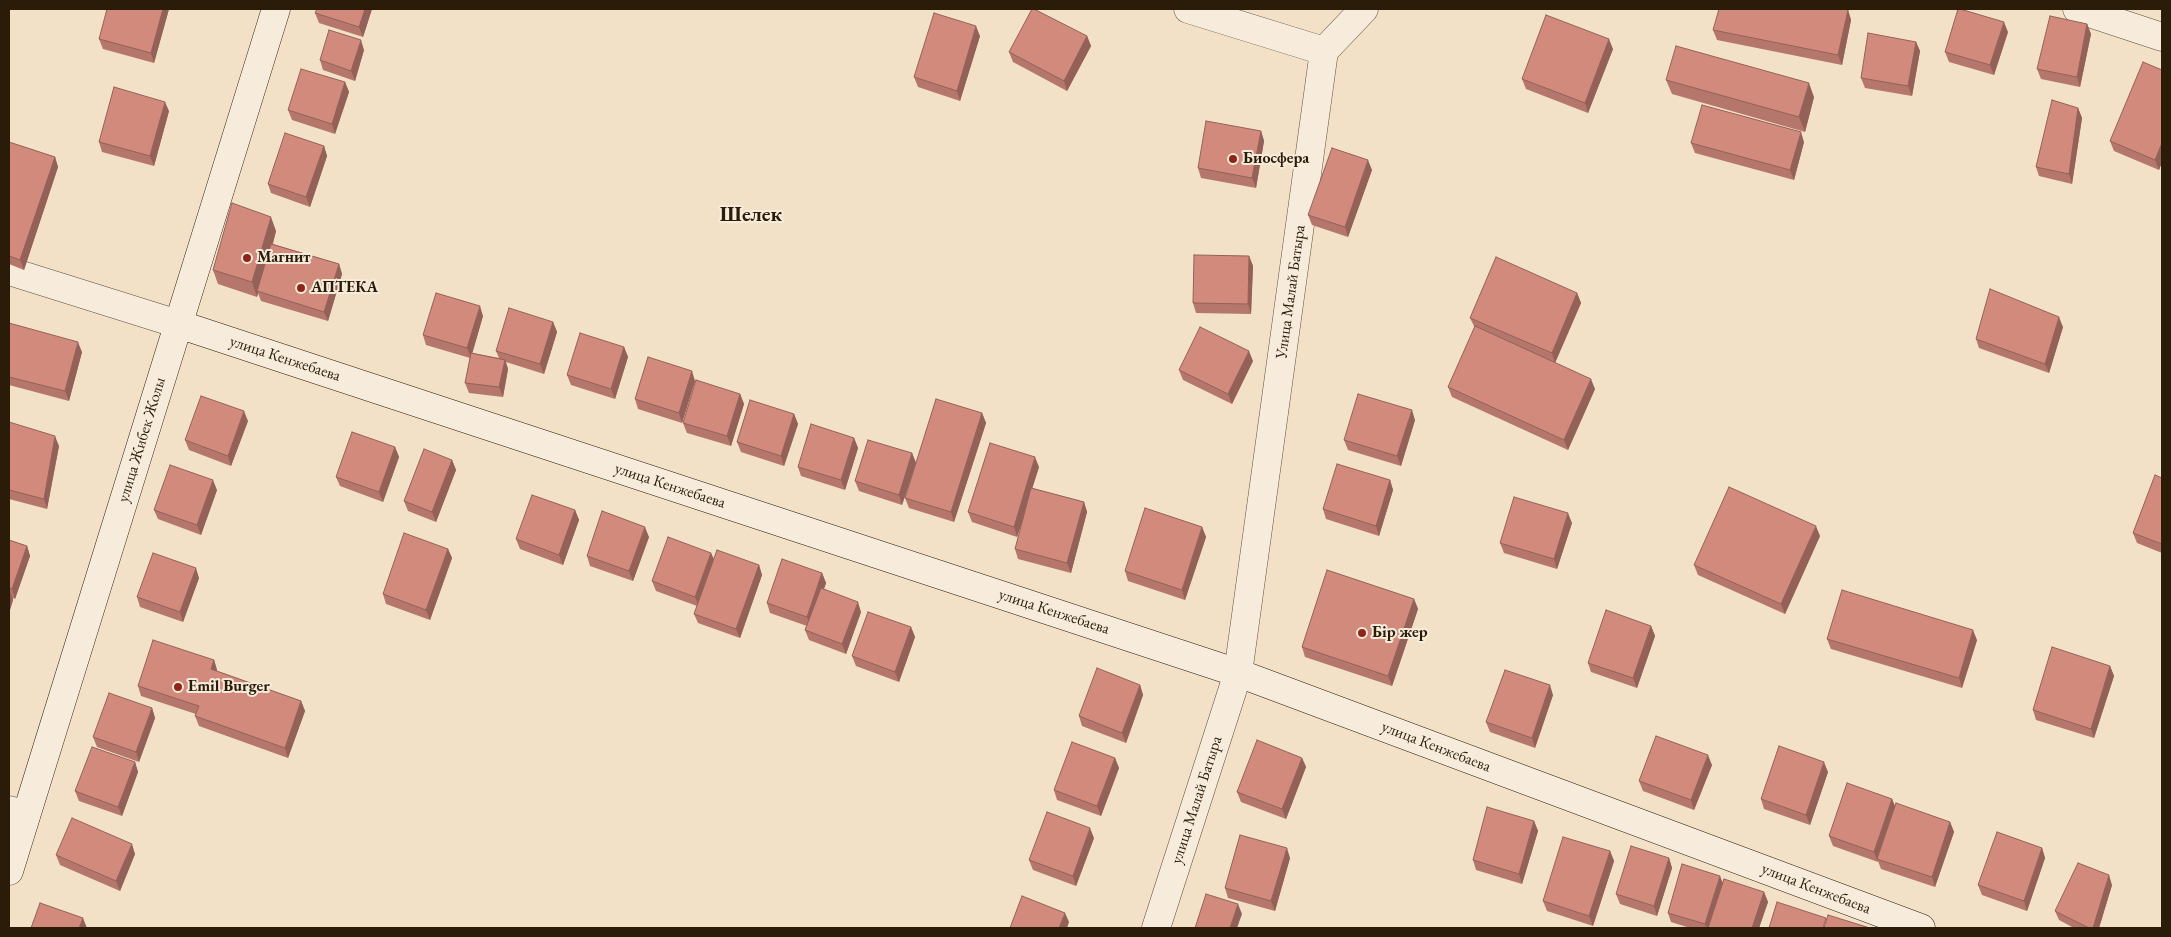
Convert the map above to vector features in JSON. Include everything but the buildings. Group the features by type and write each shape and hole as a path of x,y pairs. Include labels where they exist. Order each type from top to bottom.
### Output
{"street":[{"name":"улица Жибек Жолы","path":"9,871 17,812 178,324 276,9"},
{"path":"1188,9 1324,51 1364,9"},
{"path":"2078,9 2162,37"},
{"name":"Улица Малай Батыра","path":"1238,673 1324,51"},
{"name":"улица Кенжебаева","path":"9,271 178,324 1238,673 1921,928"},
{"name":"улица Малай Батыра","path":"1156,928 1238,673"}],"place":[{"name":"Биосфера","path":"1233,159"},
{"name":"Магнит","path":"247,258"},
{"name":"АПТЕКА","path":"301,288"},
{"name":"Бір жер","path":"1362,633"},
{"name":"Emil Burger","path":"178,687"}],"district":[{"name":"Шелек","path":"751,215"}]}
